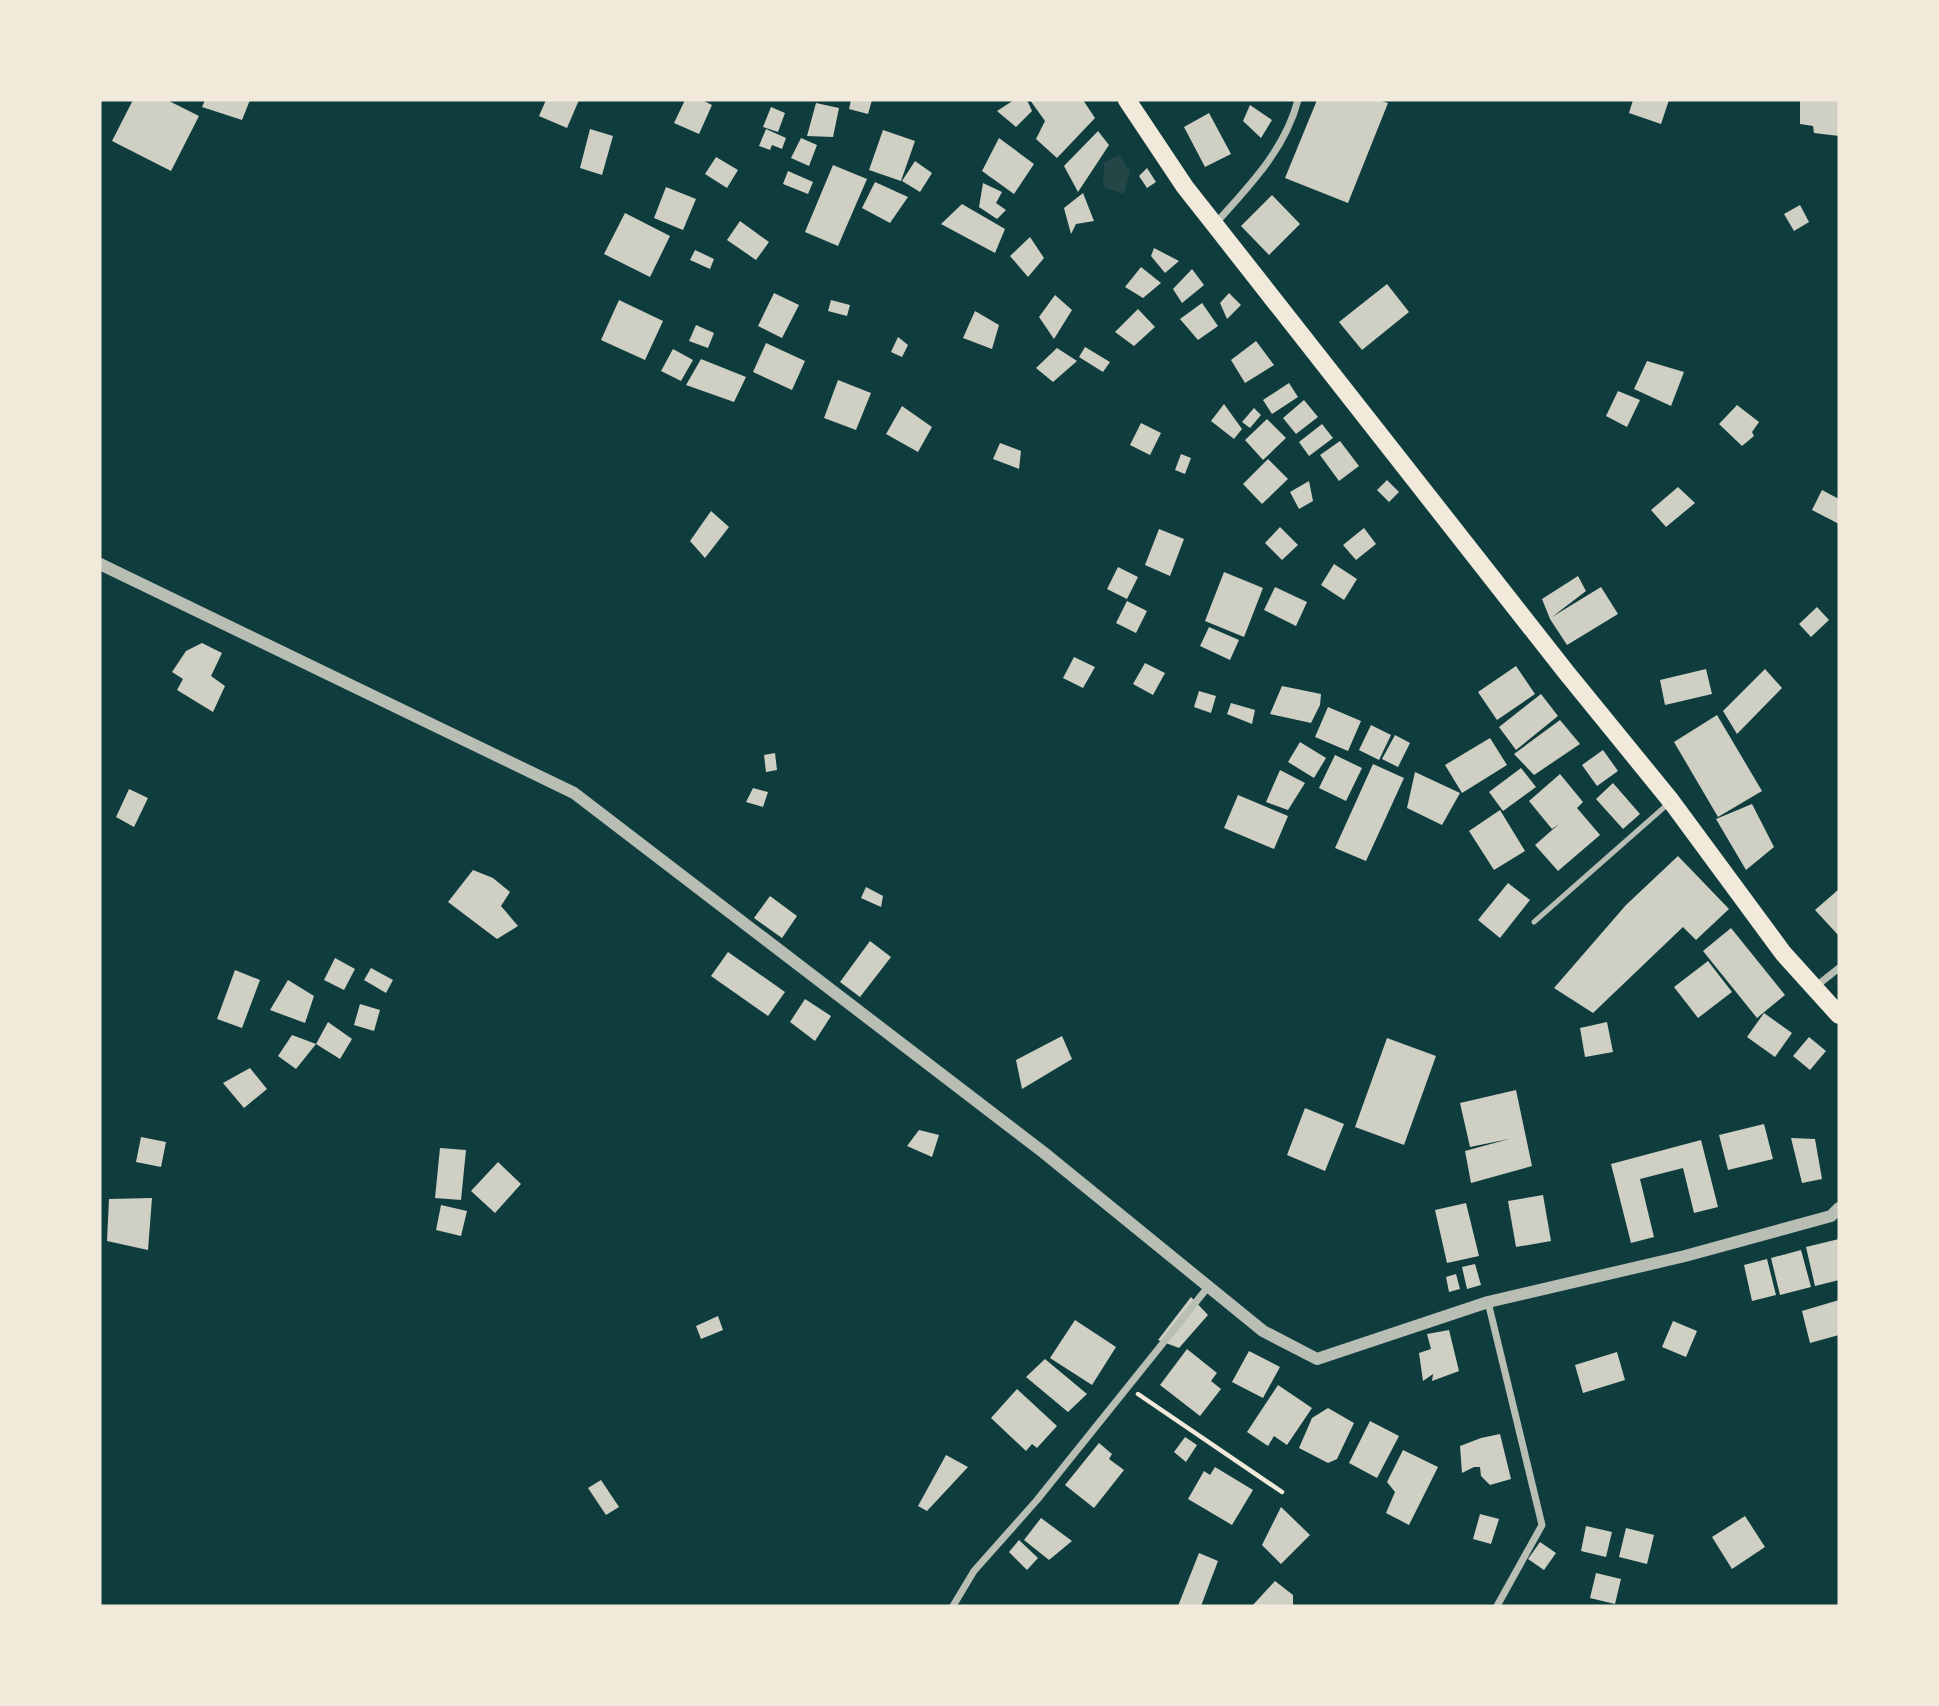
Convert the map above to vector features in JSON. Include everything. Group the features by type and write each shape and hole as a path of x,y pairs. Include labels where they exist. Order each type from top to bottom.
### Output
{"main road":[{"path":"1126,100 1185,187 1566,672 1671,801 1783,953 1839,1015"}],"street":[{"path":"1215,225 1270,162 1293,120 1298,100"},
{"path":"100,564 574,793 1043,1152 1263,1331 1317,1359 1488,1301 1685,1256 1831,1216 1839,1208"},
{"path":"1815,988 1839,968"},
{"path":"953,1606 975,1571 1037,1500 1208,1287"},
{"path":"1488,1301 1542,1525 1497,1606"}],"lane":[{"path":"1534,922 1671,801"}],"path":[{"path":"1127,1387 1282,1492"}],"shaded area":[{"path":"1119,155 1130,171 1124,194 1103,187 1104,163"}],"building":[{"path":"133,100 167,100 199,116 171,171 112,141"},
{"path":"205,100 250,100 242,120 202,107"},
{"path":"546,100 579,100 567,128 539,116"},
{"path":"685,100 702,100 712,105 699,134 674,123"},
{"path":"851,100 872,100 868,114 849,109"},
{"path":"1014,100 1027,100 1032,111 1016,127 997,111"},
{"path":"1030,100 1083,100 1095,118 1057,158 1036,139 1045,121"},
{"path":"1317,100 1379,100 1388,103 1348,203 1285,178"},
{"path":"1633,100 1669,100 1661,124 1629,113"},
{"path":"1800,100 1839,100 1839,136 1814,133 1813,126 1800,124"},
{"path":"816,103 839,108 833,137 807,136"},
{"path":"1250,105 1272,120 1261,138 1243,121"},
{"path":"771,107 785,113 778,132 763,127"},
{"path":"1209,113 1231,154 1205,167 1184,127"},
{"path":"590,129 613,136 602,175 580,168"},
{"path":"766,129 786,138 782,149 772,145 770,150 759,146"},
{"path":"883,130 915,141 901,181 869,170"},
{"path":"1098,131 1109,145 1078,192 1064,166"},
{"path":"801,138 817,145 809,166 791,158"},
{"path":"999,138 1034,164 1014,194 982,171"},
{"path":"716,157 738,170 727,188 705,174"},
{"path":"915,161 932,173 920,192 902,181"},
{"path":"833,165 867,179 838,246 805,232"},
{"path":"1147,168 1156,182 1147,188 1139,176"},
{"path":"788,171 813,182 808,194 783,184"},
{"path":"875,182 908,197 890,223 862,208"},
{"path":"983,183 1002,192 996,203 1006,210 997,219 979,207"},
{"path":"666,187 696,199 683,230 654,218"},
{"path":"1083,193 1094,221 1076,224 1071,234 1064,208"},
{"path":"1272,195 1300,224 1269,255 1241,226"},
{"path":"962,204 1005,229 995,253 941,224"},
{"path":"1800,205 1809,222 1794,231 1784,214"},
{"path":"625,213 670,236 650,277 604,254"},
{"path":"740,221 769,242 756,260 727,240"},
{"path":"1030,237 1044,258 1028,277 1010,256"},
{"path":"1154,248 1179,261 1165,273 1151,256"},
{"path":"695,250 714,259 710,269 690,260"},
{"path":"1141,267 1161,283 1143,298 1125,287"},
{"path":"1192,269 1204,285 1182,303 1173,289"},
{"path":"1387,284 1409,312 1362,350 1339,322"},
{"path":"774,293 799,305 782,338 758,326"},
{"path":"1229,293 1241,305 1227,319 1220,303"},
{"path":"1055,295 1072,310 1054,339 1039,317"},
{"path":"619,300 663,321 645,360 601,340"},
{"path":"831,300 850,305 847,316 828,311"},
{"path":"1202,303 1218,326 1198,340 1180,319"},
{"path":"1138,309 1155,327 1134,346 1115,332"},
{"path":"975,311 999,325 992,349 963,338"},
{"path":"696,325 714,333 708,348 689,341"},
{"path":"898,337 908,345 902,357 891,352"},
{"path":"1256,341 1274,365 1245,383 1231,360"},
{"path":"766,343 805,361 792,390 753,372"},
{"path":"1085,347 1110,362 1103,372 1079,357"},
{"path":"1057,348 1077,361 1053,382 1036,368"},
{"path":"673,349 693,360 681,381 661,371"},
{"path":"701,359 746,377 734,402 686,385"},
{"path":"1647,361 1684,372 1671,406 1634,389"},
{"path":"838,380 871,393 856,430 824,418"},
{"path":"1289,383 1298,397 1272,414 1263,400"},
{"path":"1618,391 1640,400 1627,427 1606,416"},
{"path":"1304,400 1318,417 1296,434 1283,418"},
{"path":"1224,404 1242,429 1234,439 1211,421"},
{"path":"1737,405 1759,422 1752,432 1754,436 1742,446 1719,424"},
{"path":"902,406 932,427 918,452 886,434"},
{"path":"1254,408 1261,415 1250,428 1242,422"},
{"path":"1267,419 1286,438 1263,460 1245,440"},
{"path":"1141,423 1161,433 1150,455 1130,445"},
{"path":"1322,424 1333,438 1309,456 1299,442"},
{"path":"1340,441 1359,466 1339,481 1320,455"},
{"path":"1000,443 1021,451 1019,469 993,459"},
{"path":"1181,454 1191,458 1185,474 1175,470"},
{"path":"1268,459 1288,479 1262,504 1243,484"},
{"path":"1387,480 1399,492 1389,502 1377,490"},
{"path":"1309,481 1313,501 1299,509 1290,492"},
{"path":"1678,487 1695,503 1666,527 1651,510"},
{"path":"1822,490 1839,499 1839,524 1812,510"},
{"path":"711,511 729,527 705,558 690,541"},
{"path":"1280,527 1298,545 1282,560 1265,543"},
{"path":"1364,528 1376,544 1356,560 1343,545"},
{"path":"1159,529 1184,539 1170,576 1145,565"},
{"path":"1334,564 1357,579 1344,600 1321,585"},
{"path":"1118,567 1138,577 1127,599 1107,589"},
{"path":"1224,572 1263,588 1244,637 1205,621"},
{"path":"1578,576 1586,591 1552,617 1601,587 1618,614 1567,645 1550,619 1542,599"},
{"path":"1275,587 1307,602 1296,626 1264,610"},
{"path":"1127,601 1147,611 1136,633 1116,623"},
{"path":"1817,607 1829,620 1811,637 1799,624"},
{"path":"1209,627 1239,640 1230,660 1200,646"},
{"path":"202,643 222,653 211,676 225,686 213,712 177,690 183,679 172,672 186,651"},
{"path":"1074,657 1095,667 1083,688 1063,678"},
{"path":"1145,663 1165,673 1153,695 1133,684"},
{"path":"1516,666 1535,694 1497,720 1478,692"},
{"path":"1706,669 1712,694 1665,705 1660,680"},
{"path":"1765,669 1782,688 1737,734 1723,711"},
{"path":"1282,686 1321,694 1320,705 1311,723 1270,714"},
{"path":"1199,691 1216,696 1211,713 1194,707"},
{"path":"1541,694 1558,716 1516,750 1499,727"},
{"path":"1231,703 1255,710 1252,724 1227,714"},
{"path":"1328,707 1361,721 1348,751 1315,737"},
{"path":"1717,715 1762,791 1718,817 1674,742"},
{"path":"1560,720 1580,744 1534,775 1514,754"},
{"path":"1371,725 1391,735 1379,760 1359,750"},
{"path":"1395,735 1410,743 1398,767 1382,759"},
{"path":"1490,738 1507,765 1462,793 1445,765"},
{"path":"1300,742 1326,758 1314,778 1288,762"},
{"path":"1603,750 1618,771 1597,786 1582,765"},
{"path":"775,753 777,770 766,772 764,755"},
{"path":"1335,755 1362,768 1346,801 1319,788"},
{"path":"1373,764 1404,778 1366,861 1335,848"},
{"path":"1521,768 1536,787 1503,811 1489,792"},
{"path":"1280,770 1305,783 1288,810 1266,802"},
{"path":"1415,772 1460,793 1442,825 1407,808"},
{"path":"1560,774 1583,802 1577,808 1600,835 1558,871 1535,845 1559,824 1552,829 1529,801"},
{"path":"1613,783 1640,814 1623,829 1596,799"},
{"path":"753,788 768,792 763,807 746,802"},
{"path":"129,789 148,798 134,827 116,817"},
{"path":"1238,795 1288,816 1274,849 1224,828"},
{"path":"1752,804 1774,847 1746,870 1716,819"},
{"path":"1500,810 1525,851 1494,870 1469,831"},
{"path":"1678,856 1729,909 1696,940 1683,927 1593,1013 1554,988 1626,905"},
{"path":"473,870 493,878 510,892 501,906 518,926 497,939 448,902"},
{"path":"1508,883 1530,900 1500,938 1478,920"},
{"path":"866,887 883,896 881,907 861,898"},
{"path":"1839,889 1839,936 1815,910"},
{"path":"770,896 797,916 782,938 754,918"},
{"path":"1731,928 1785,995 1757,1018 1703,951"},
{"path":"870,941 891,957 860,997 840,982"},
{"path":"728,952 785,992 768,1016 711,976"},
{"path":"335,958 355,969 344,990 324,980"},
{"path":"1708,961 1732,992 1698,1018 1674,987"},
{"path":"371,968 393,980 386,993 364,980"},
{"path":"235,970 260,980 242,1028 217,1019"},
{"path":"288,980 314,996 305,1023 270,1010"},
{"path":"805,999 831,1016 815,1041 790,1022"},
{"path":"360,1004 380,1010 374,1031 354,1025"},
{"path":"1764,1013 1792,1033 1775,1057 1747,1037"},
{"path":"328,1022 352,1039 340,1059 316,1044"},
{"path":"1607,1022 1613,1052 1585,1057 1580,1028"},
{"path":"292,1035 316,1044 296,1069 278,1056"},
{"path":"1062,1036 1072,1059 1022,1089 1016,1060"},
{"path":"1809,1037 1826,1051 1810,1070 1793,1056"},
{"path":"1387,1038 1436,1056 1404,1145 1355,1127"},
{"path":"250,1068 267,1089 244,1108 223,1083"},
{"path":"1516,1090 1532,1166 1471,1183 1465,1151 1509,1139 1470,1147 1460,1103"},
{"path":"1305,1108 1344,1124 1325,1171 1287,1155"},
{"path":"1764,1124 1773,1159 1728,1170 1719,1135"},
{"path":"919,1130 939,1135 932,1157 907,1146"},
{"path":"141,1137 166,1142 161,1167 136,1162"},
{"path":"1791,1138 1815,1139 1822,1179 1802,1183"},
{"path":"1701,1140 1718,1207 1694,1213 1683,1168 1640,1179 1654,1237 1631,1243 1611,1164"},
{"path":"440,1148 466,1150 461,1200 435,1198"},
{"path":"498,1162 521,1184 495,1213 471,1191"},
{"path":"1543,1195 1551,1241 1516,1247 1508,1201"},
{"path":"152,1198 148,1250 107,1241 109,1199"},
{"path":"1466,1203 1479,1256 1447,1263 1435,1210"},
{"path":"441,1205 467,1211 461,1236 436,1230"},
{"path":"1839,1239 1839,1280 1815,1286 1806,1247"},
{"path":"1801,1250 1811,1287 1780,1295 1771,1258"},
{"path":"1767,1259 1776,1295 1752,1301 1744,1265"},
{"path":"1475,1264 1481,1285 1467,1289 1462,1267"},
{"path":"1456,1274 1460,1289 1449,1292 1446,1277"},
{"path":"1191,1297 1208,1315 1179,1348 1158,1340"},
{"path":"1839,1300 1839,1335 1810,1343 1802,1311"},
{"path":"718,1316 723,1330 701,1339 696,1326"},
{"path":"1075,1320 1116,1347 1092,1385 1050,1358"},
{"path":"1673,1321 1697,1331 1686,1357 1662,1347"},
{"path":"1449,1330 1459,1371 1432,1381 1433,1374 1423,1381 1419,1353 1431,1349 1427,1334"},
{"path":"1187,1349 1217,1373 1211,1381 1221,1389 1200,1416 1160,1385"},
{"path":"1249,1351 1280,1367 1263,1398 1232,1382"},
{"path":"1617,1352 1625,1380 1583,1393 1575,1365"},
{"path":"1045,1359 1087,1394 1068,1412 1026,1377"},
{"path":"1278,1385 1312,1408 1287,1445 1274,1436 1268,1446 1247,1432"},
{"path":"1017,1389 1057,1426 1037,1448 1032,1444 1026,1451 991,1418"},
{"path":"1328,1408 1354,1423 1337,1459 1328,1463 1299,1448 1312,1418"},
{"path":"1370,1421 1399,1436 1377,1478 1349,1463"},
{"path":"1500,1434 1511,1479 1490,1485 1481,1476 1480,1467 1462,1473 1460,1446"},
{"path":"1185,1437 1197,1445 1186,1462 1174,1452"},
{"path":"1099,1443 1112,1454 1109,1459 1124,1470 1094,1508 1065,1485"},
{"path":"1403,1450 1438,1467 1409,1525 1386,1513 1395,1492 1387,1482"},
{"path":"946,1455 968,1467 927,1511 918,1506"},
{"path":"1215,1467 1253,1490 1232,1525 1188,1499 1204,1471 1210,1475"},
{"path":"601,1480 619,1507 606,1515 588,1488"},
{"path":"1281,1507 1310,1535 1281,1564 1262,1545"},
{"path":"1480,1514 1499,1519 1491,1544 1473,1539"},
{"path":"1745,1516 1765,1547 1732,1569 1712,1537"},
{"path":"1041,1518 1072,1541 1049,1560 1024,1540"},
{"path":"1586,1526 1612,1532 1606,1557 1581,1551"},
{"path":"1626,1528 1654,1535 1647,1564 1619,1557"},
{"path":"1019,1540 1038,1558 1027,1570 1009,1552"},
{"path":"1540,1542 1556,1553 1544,1570 1528,1559"},
{"path":"1199,1553 1218,1561 1201,1606 1178,1606"},
{"path":"1596,1573 1621,1579 1615,1604 1590,1598"},
{"path":"1275,1581 1293,1595 1293,1606 1252,1606"}]}
